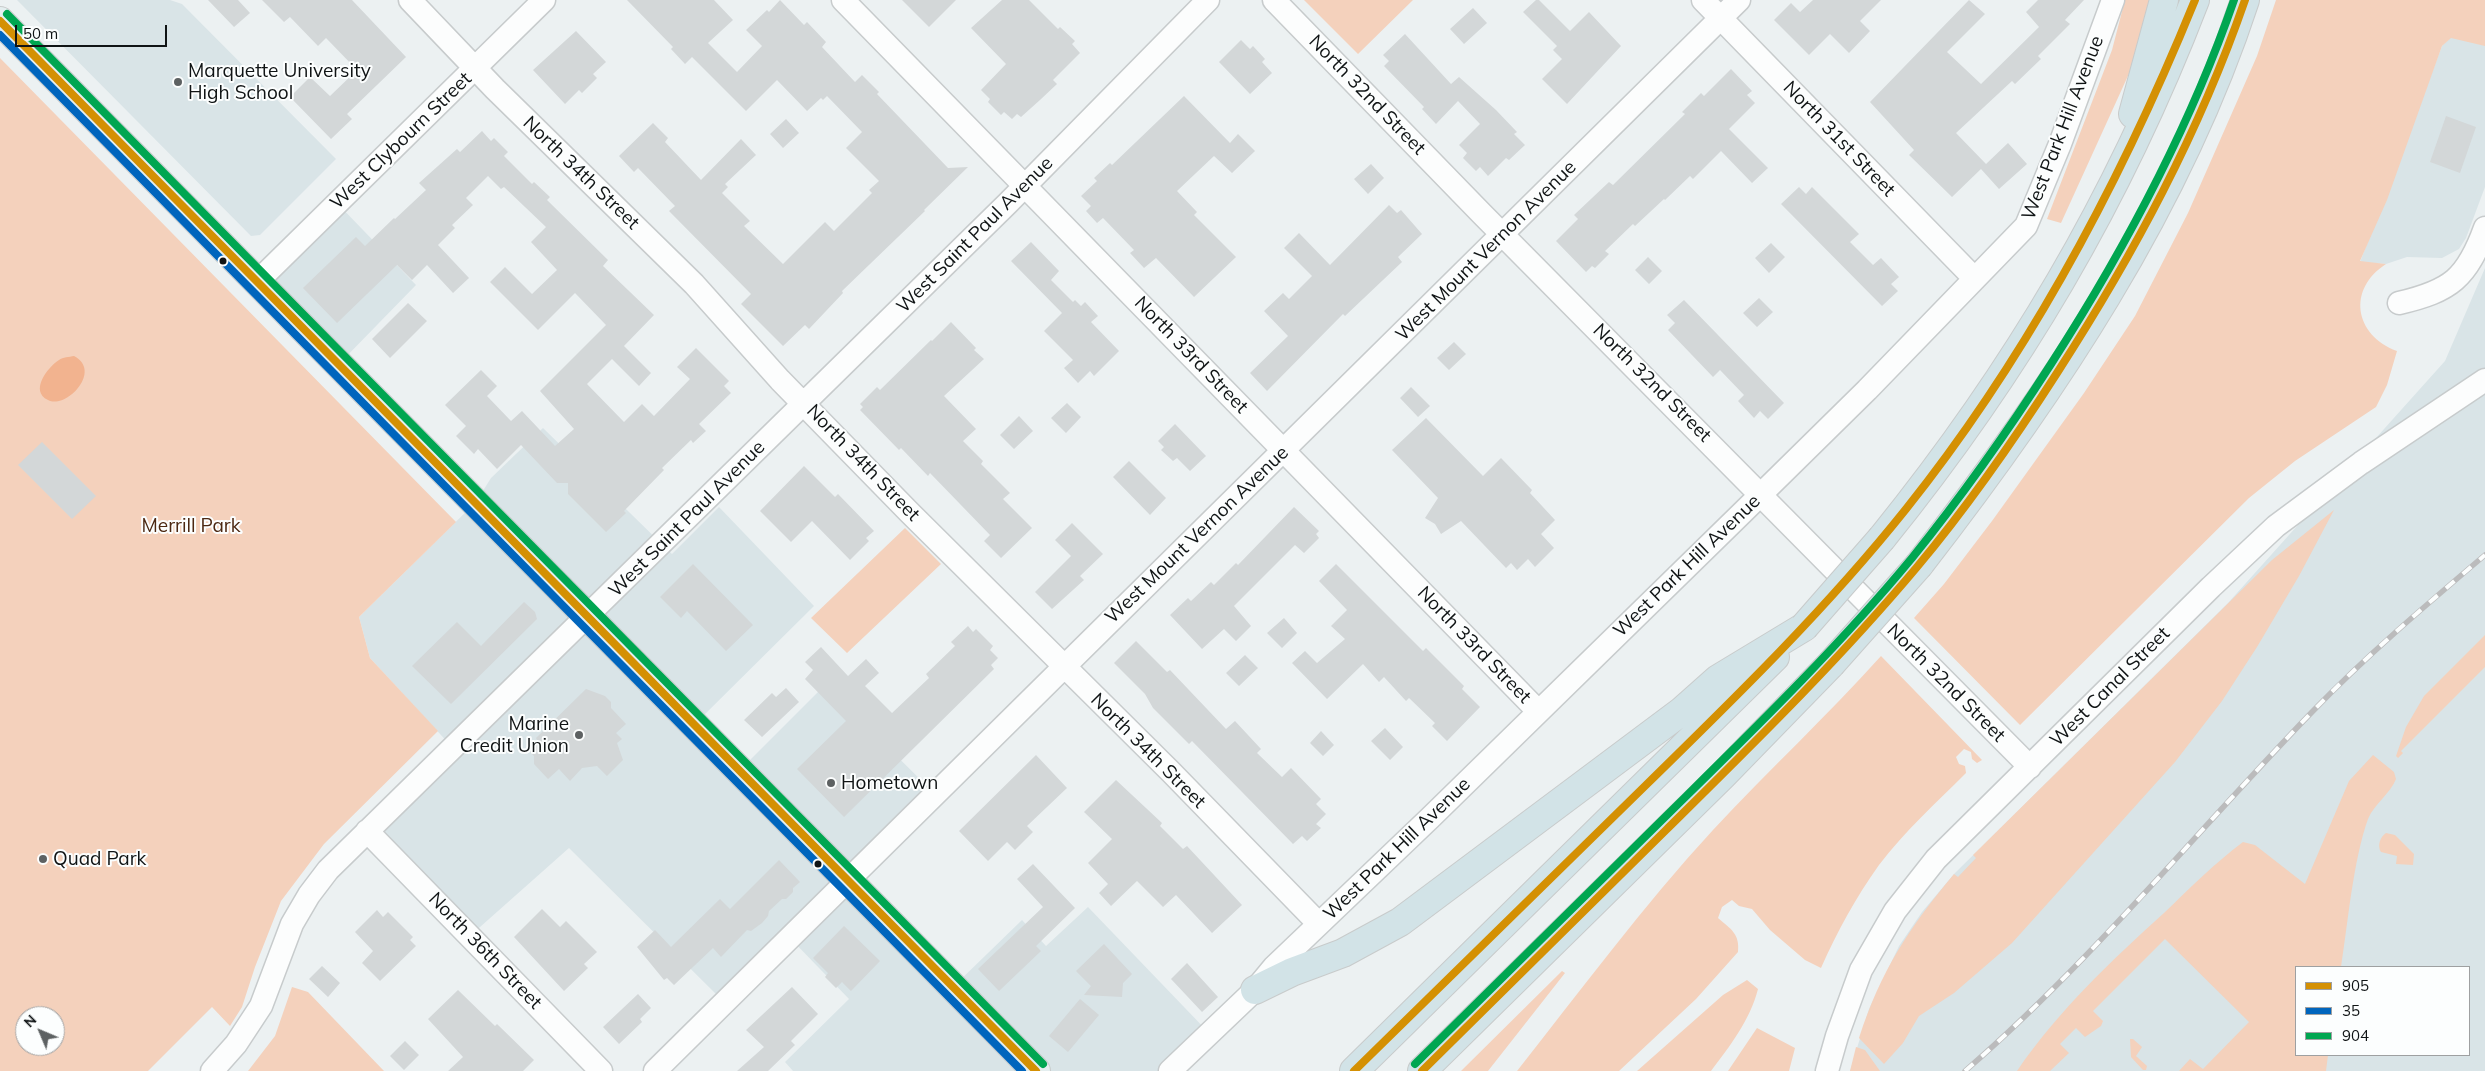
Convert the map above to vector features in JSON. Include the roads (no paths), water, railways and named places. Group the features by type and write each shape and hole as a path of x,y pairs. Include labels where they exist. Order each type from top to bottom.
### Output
{"highway":[{"path":"2116,180 2164,0"},
{"path":"1354,1071 1710,722 1804,627 1882,538 1940,466 2043,314 2070,269 2144,122 2195,0"},
{"path":"1422,1071 1723,775 1831,664 1919,565 2011,443 2086,330 2137,242 2212,91 2245,0"},
{"path":"1256,990 1292,972 1343,953 1400,922 1682,710 1718,680 1804,627"}],"main road":[{"path":"0,21 1036,1071"}],"street":[{"name":"North 34th Street","path":"410,0 475,68 694,284 780,380 1063,666 1171,772 1319,924"},
{"name":"West Clybourn Street","path":"257,282 544,0"},
{"name":"North 33rd Street","path":"843,0 1026,185 1263,430 1285,449 1538,711"},
{"name":"West Saint Paul Avenue","path":"212,1071 236,1044 261,1006 292,924 309,895 328,870 1026,185 1208,0"},
{"name":"North 32nd Street","path":"1274,0 2030,767"},
{"name":"North 31st Street","path":"1703,0 1974,278"},
{"name":"West Mount Vernon Avenue","path":"655,1071 1739,0"},
{"name":"West Park Hill Avenue","path":"1170,1071 1256,990 1274,967 1867,390 2026,226 2060,144 2113,0"},
{"path":"2400,303 2430,296 2455,280 2468,265 2485,228"},
{"name":"West Canal Street","path":"1827,1071 1837,1036 1862,970 1900,904 1936,859 2211,587 2276,526 2313,497 2485,380"},
{"name":"North 36th Street","path":"367,831 601,1071"}],"railway":[{"path":"1965,1071 2056,986 2100,941 2269,757 2333,691 2397,631 2485,555"}],"place":[{"name":"Marquette University High School","path":"178,82"},
{"name":"Marine Credit Union","path":"579,735"},
{"name":"Hometown","path":"831,783"},
{"name":"Quad Park","path":"43,859"}],"park label":[{"name":"Merrill Park","path":"191,526"}]}
